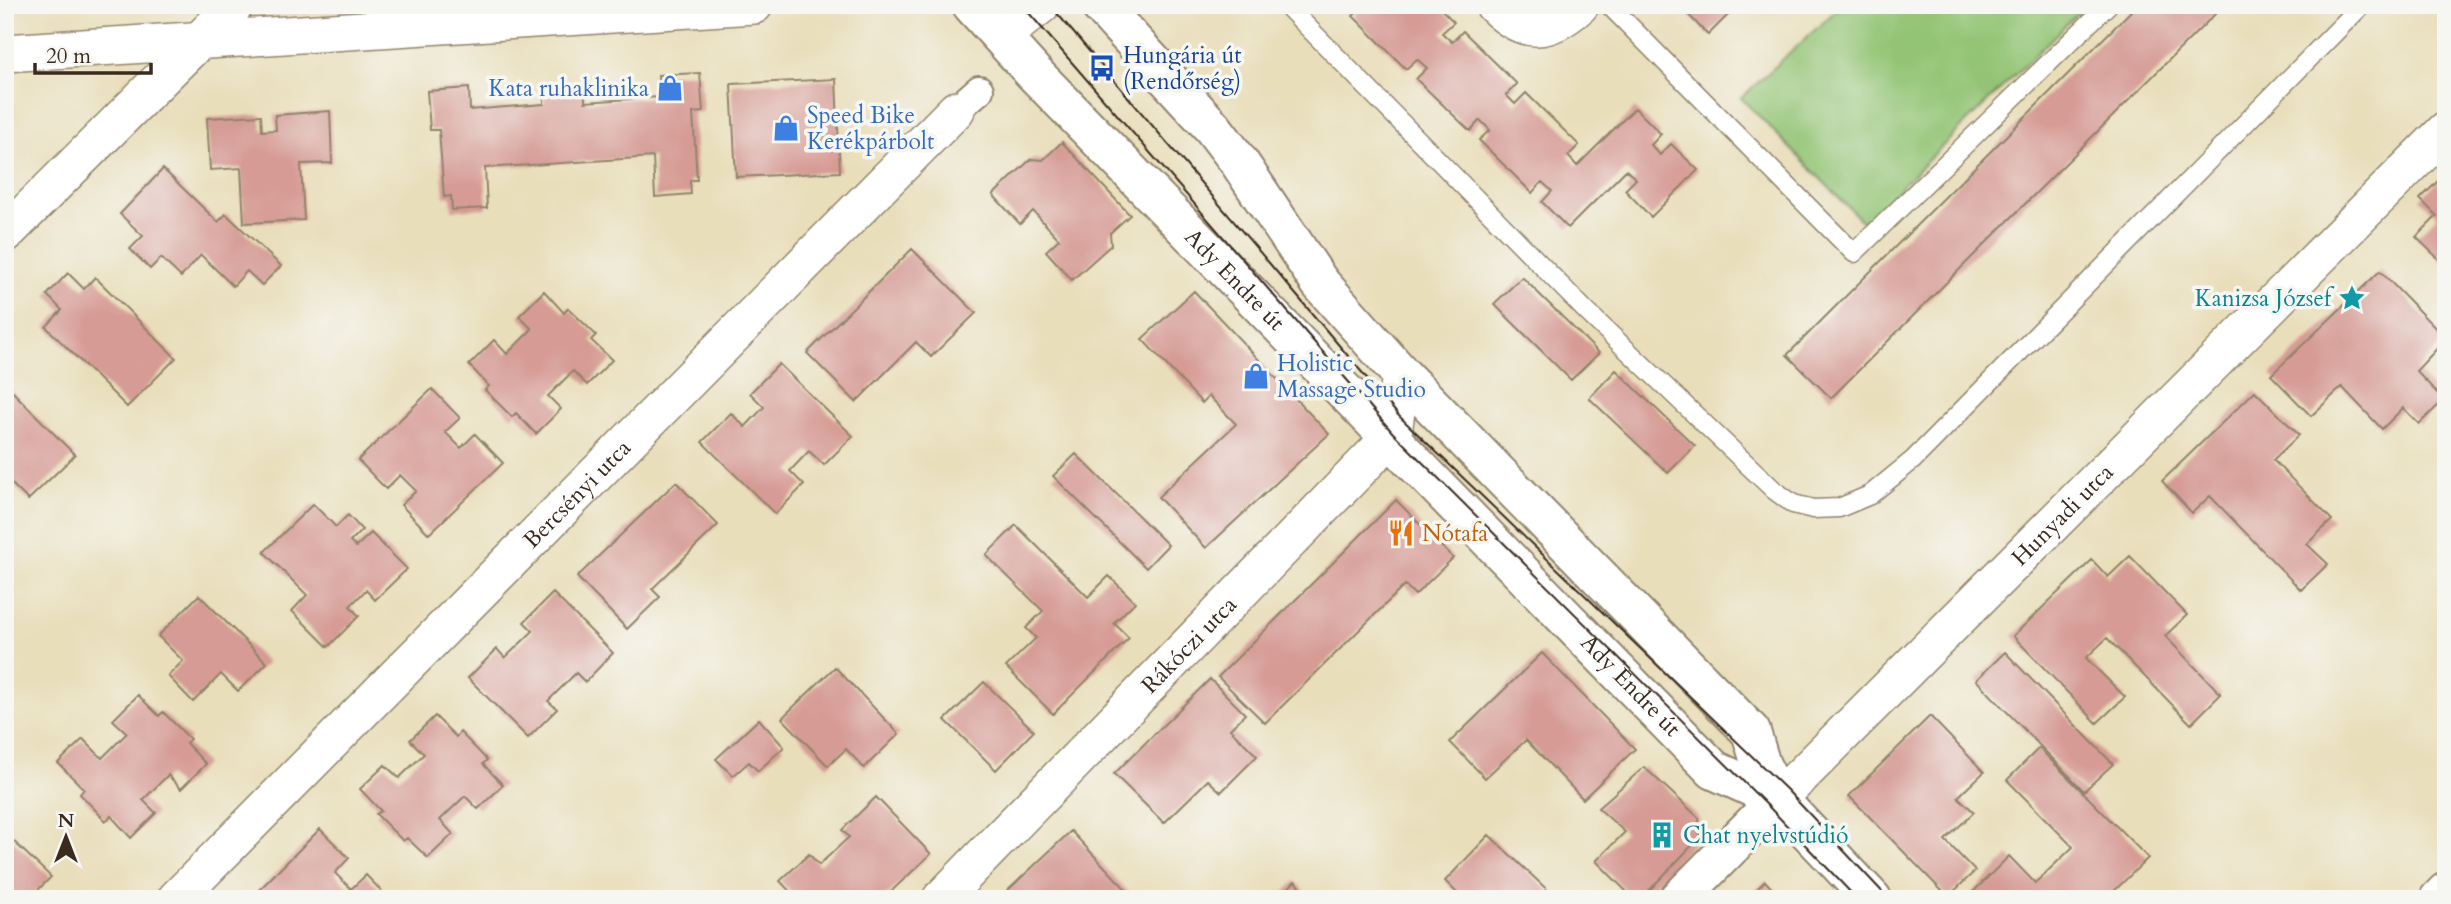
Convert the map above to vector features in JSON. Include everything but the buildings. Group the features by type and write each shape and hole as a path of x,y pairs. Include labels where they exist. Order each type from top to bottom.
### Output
{"street":[{"path":"5,234 235,5"},
{"path":"5,53 754,5"},
{"name":"Ady Endre út","path":"972,5 1714,770 1778,799"},
{"path":"1001,37 1041,5"},
{"name":"Ady Endre út","path":"1100,5 1213,128 1320,283 1401,374 1751,733 1761,765 1778,799 1872,899"},
{"path":"1494,5 1508,19 1535,29 1565,19 1580,5"},
{"name":"Bercsényi utca","path":"176,899 968,100"},
{"name":"Hunyadi utca","path":"1679,899 2446,130"},
{"path":"1390,438 1393,433 1401,374"},
{"name":"Rákóczi utca","path":"941,899 1390,438"},
{"path":"2439,899 2446,892"}],"lane":[{"path":"1286,5 1587,312 1690,411 1774,490 1793,503 1813,509 1839,508 1870,495 1913,460 2362,5"},
{"path":"1609,5 1854,253 2108,5"}],"green space":[{"path":"1842,5 2086,5 1864,223 1741,98"}],"tram line":[{"path":"1022,5 1393,433 1769,807 1857,899"},
{"path":"1050,5 1399,416 1787,790 1889,899"}],"place":[{"name":"Hungária út (Rendőrség)","path":"1102,68"},
{"name":"Kata ruhaklinika","path":"670,88"},
{"name":"Speed Bike Kerékpárbolt","path":"786,128"},
{"name":"Kanizsa József","path":"2352,298"},
{"name":"Holistic Massage Studio","path":"1256,376"},
{"name":"Nótafa","path":"1401,533"},
{"name":"Chat nyelvstúdió","path":"1662,835"}]}
